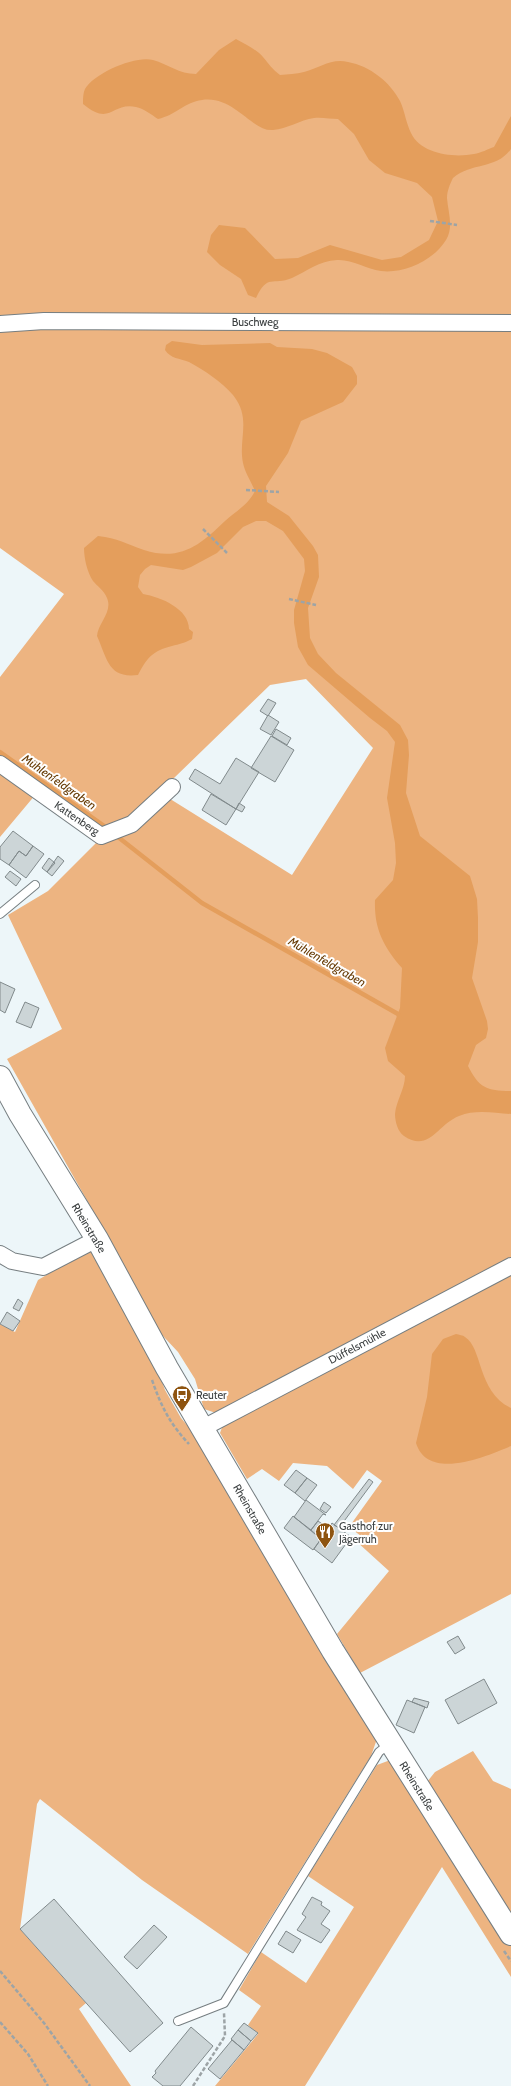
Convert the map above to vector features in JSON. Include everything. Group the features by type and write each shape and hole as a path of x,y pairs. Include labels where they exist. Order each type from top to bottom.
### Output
{"main road":[{"name":"Rheinstraße","path":"0,1077 20,1114 97,1239 167,1368 333,1651 511,1934"}],"street":[{"name":"Buschweg","path":"0,324 44,321 511,323"},
{"name":"Kattenberg","path":"0,764 101,836 132,824 172,787"},
{"path":"0,1254 12,1261 42,1267 97,1239"},
{"name":"Düffelsmühle","path":"203,1428 511,1266"}],"lane":[{"path":"0,914 35,885"},
{"path":"178,2021 224,2003 379,1752 390,1743"}],"path":[{"path":"430,221 457,225"},
{"path":"246,490 279,492"},
{"path":"203,529 227,553"},
{"path":"289,599 316,605"},
{"path":"0,1971 44,2023 90,2086"},
{"path":"193,2086 225,2036 224,2003"},
{"path":"0,2022 28,2054 48,2086"}],"shaded area":[{"path":"0,0 511,0 511,316 0,318"},
{"path":"236,39 257,52 280,75 304,72 336,61 356,64 371,71 391,87 402,105 411,133 422,146 430,150 447,155 466,155 479,153 494,147 511,116 511,149 505,156 498,160 460,173 453,178 447,195 450,230 446,240 434,254 418,264 399,270 381,271 343,260 324,262 292,278 267,283 260,290 256,298 248,295 241,279 220,265 207,252 211,235 219,225 245,228 275,259 298,258 330,245 382,260 401,257 429,240 438,221 432,197 417,183 385,173 369,160 354,134 338,119 314,118 273,130 265,129 233,108 224,103 213,100 202,100 190,103 170,115 158,119 136,107 128,106 105,114 92,111 83,104 85,89 97,77 106,71 136,60 146,59 153,60 179,71 196,74 219,50"},
{"path":"45,328 511,329 511,1261 219,1414 204,1409 195,1379 178,1352 149,1321 102,1227 7,1059 62,1029 8,915 48,891 99,840 167,797 292,875 373,748 306,679 270,685 142,809 105,830 0,756 0,677 64,594 0,548 0,332"},
{"path":"172,341 202,345 270,343 277,347 312,349 327,353 352,367 357,376 357,384 343,402 301,421 288,453 266,486 267,502 289,516 313,546 318,555 319,577 308,608 310,638 318,654 336,673 400,725 408,740 409,755 406,793 420,836 470,876 477,899 478,918 478,942 472,978 487,1021 488,1029 486,1038 476,1045 468,1066 480,1084 485,1087 496,1090 511,1091 511,1114 485,1112 465,1114 452,1120 427,1139 420,1141 404,1136 397,1126 395,1114 404,1086 405,1076 388,1061 385,1048 400,1008 402,968 395,960 381,936 375,910 375,900 393,880 396,863 395,843 387,798 395,742 387,731 308,665 298,647 294,623 294,610 305,571 304,559 283,531 266,521 256,521 243,527 217,553 191,567 183,570 151,565 145,569 140,575 138,587 143,594 165,601 179,610 188,622 189,629 193,632 192,639 155,653 147,660 138,675 120,674 114,670 106,659 97,636 107,613 108,603 104,593 93,581 89,573 85,560 84,548 98,536 117,540 157,553 169,554 189,549 207,537 245,504 255,491 243,463 243,420 239,404 224,385 189,362 173,357 167,353 165,350 166,345"},
{"path":"0,769 36,794 0,837"},
{"path":"86,1236 147,1341 165,1390 181,1418 213,1456 378,1736 371,1756 248,1954 142,1880 40,1799 37,1804 20,1929 86,2003 79,2009 131,2086 0,2086 0,1324 15,1332 38,1280 77,1257"},
{"path":"511,1271 511,1594 360,1673 337,1634 389,1571 356,1541 361,1536 349,1527 382,1481 367,1470 353,1489 327,1466 293,1463 279,1481 262,1469 247,1479 220,1433 224,1422"},
{"path":"456,1334 464,1336 471,1343 492,1392 500,1401 511,1408 511,1446 474,1460 445,1464 433,1461 423,1455 416,1443 427,1397 432,1354 443,1339"},
{"path":"473,1751 493,1781 511,1789 511,1915 427,1782 435,1772"},
{"path":"393,1759 511,1946 511,1977 442,1867 305,2086 215,2086 258,2034 248,2025 261,2006 239,1990 261,1952 306,1983 354,1907 308,1876 377,1765"}],"building":[{"path":"268,699 276,703 268,716 260,711"},
{"path":"268,715 279,722 271,735 260,729"},
{"path":"276,729 291,738 287,745 272,736"},
{"path":"271,736 294,750 275,782 251,768"},
{"path":"236,758 259,772 236,809 189,779 195,769 220,784"},
{"path":"211,794 236,809 226,825 202,810"},
{"path":"239,803 245,807 242,812 236,809"},
{"path":"13,831 33,846 26,856 19,851 9,865 0,859 0,847"},
{"path":"33,846 44,854 26,878 9,865 19,851 26,856"},
{"path":"58,856 64,861 52,876 47,872"},
{"path":"49,858 55,863 47,872 42,868"},
{"path":"10,871 21,879 16,886 5,877"},
{"path":"0,982 15,989 5,1013 0,1010"},
{"path":"25,1002 39,1008 31,1028 16,1022"},
{"path":"18,1299 23,1303 19,1311 13,1308"},
{"path":"7,1312 20,1321 13,1331 0,1324"},
{"path":"296,1470 307,1478 295,1493 284,1485"},
{"path":"307,1478 317,1485 305,1501 295,1493"},
{"path":"369,1479 373,1482 339,1528 334,1525"},
{"path":"306,1500 326,1515 323,1514 311,1530 294,1517"},
{"path":"324,1502 331,1507 326,1513 320,1509"},
{"path":"293,1516 321,1539 313,1550 284,1528"},
{"path":"318,1521 328,1528 321,1539 311,1530"},
{"path":"332,1523 351,1537 332,1563 314,1549"},
{"path":"458,1636 465,1648 455,1654 447,1642"},
{"path":"484,1679 497,1703 458,1724 445,1700"},
{"path":"414,1698 429,1702 427,1708 412,1702"},
{"path":"407,1700 425,1707 414,1733 396,1725"},
{"path":"312,1897 322,1902 321,1905 330,1911 321,1924 330,1930 321,1943 297,1930 306,1917 302,1914"},
{"path":"54,1899 163,2023 130,2052 20,1929"},
{"path":"154,1925 167,1937 137,1969 124,1957"},
{"path":"286,1931 301,1940 293,1953 278,1944"},
{"path":"244,2023 258,2033 251,2041 238,2030"},
{"path":"191,2027 213,2046 180,2086 163,2086 152,2077 156,2073 155,2071"},
{"path":"238,2030 251,2041 244,2050 231,2039"},
{"path":"232,2040 244,2050 220,2079 208,2069"}],"waterway":[{"name":"Mühlenfeldgraben","path":"0,752 107,828"},
{"name":"Mühlenfeldgraben","path":"118,837 202,903 398,1014 400,1018"}],"place":[{"name":"Reuter","path":"182,1412"},
{"name":"Gasthof zur Jägerruh","path":"325,1549"}]}
